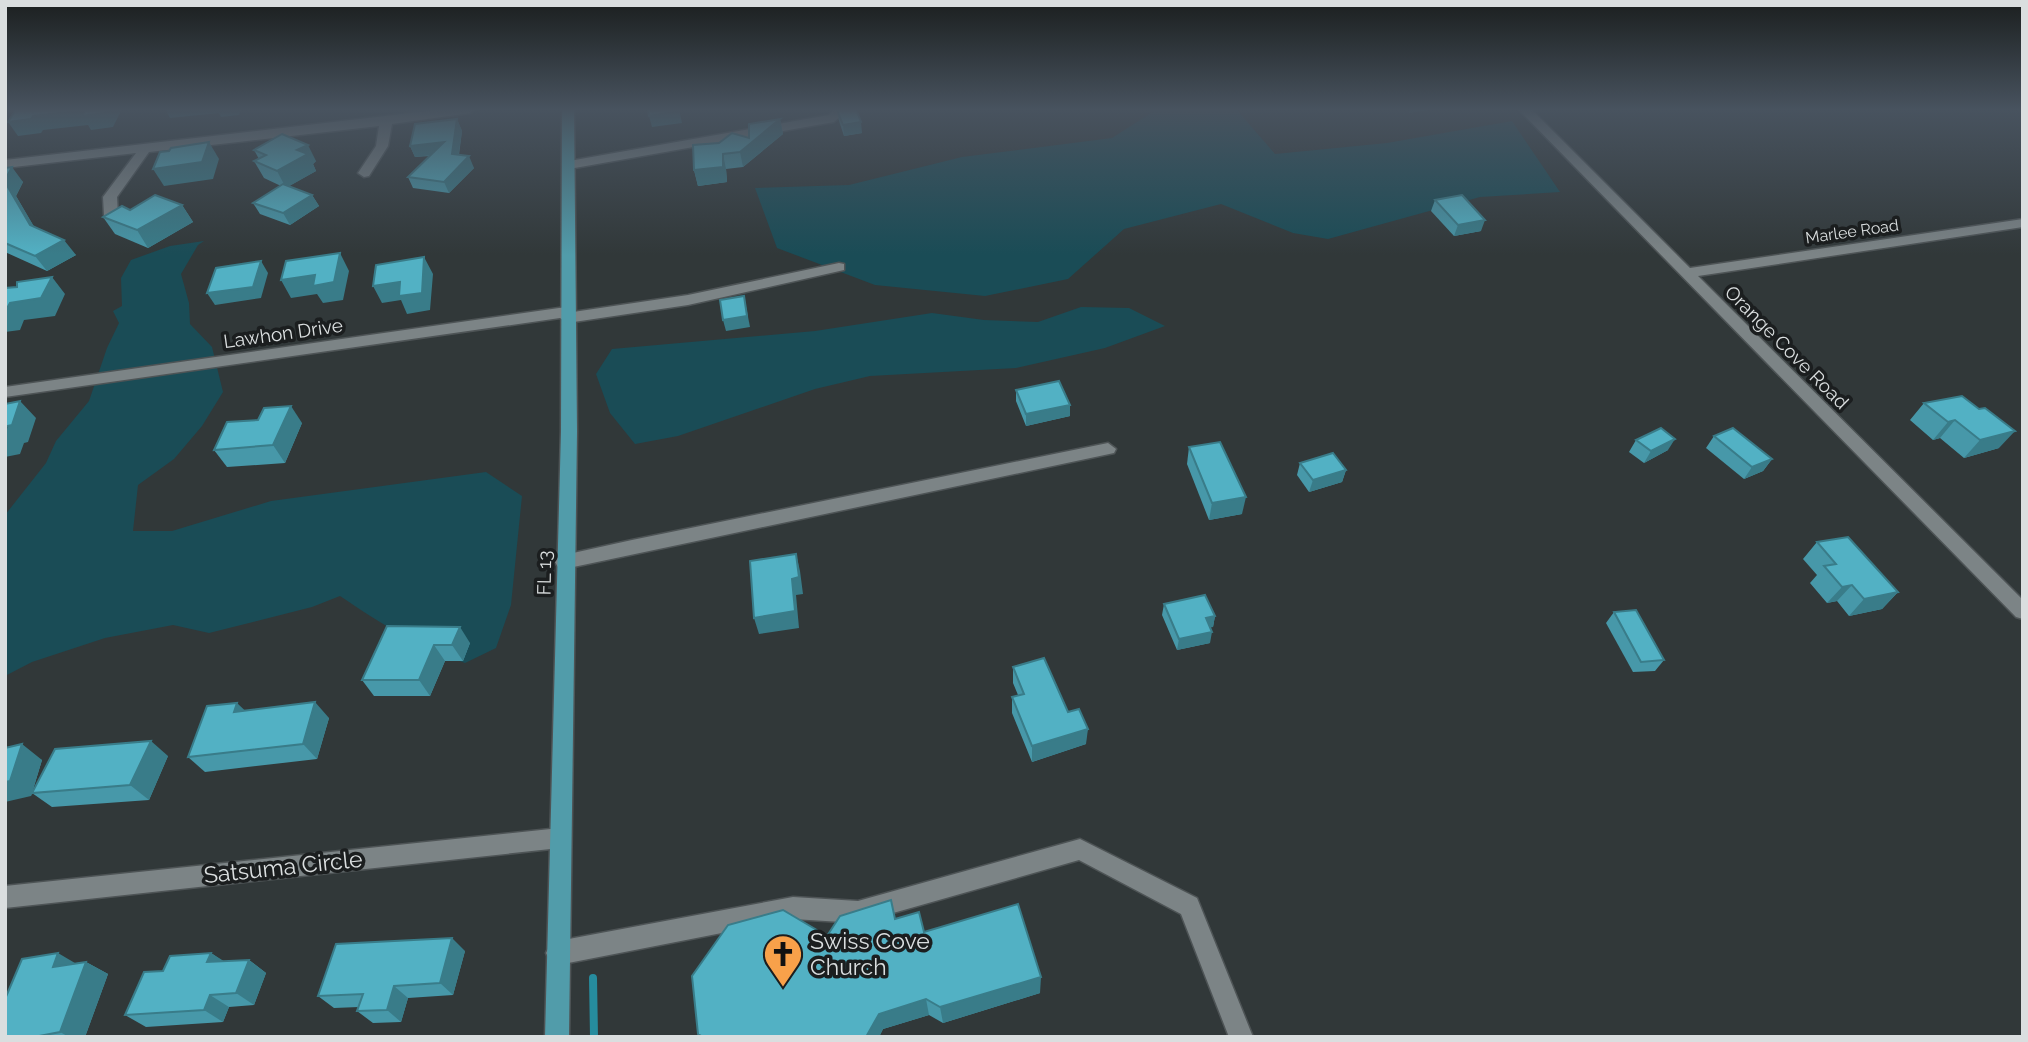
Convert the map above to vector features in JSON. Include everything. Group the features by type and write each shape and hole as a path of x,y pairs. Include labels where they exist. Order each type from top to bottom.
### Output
{"main road":[{"name":"FL 13","path":"557,1037 564,562 569,431 569,158"}],"street":[{"path":"5,164 64,158"},
{"path":"111,215 110,197 139,158"},
{"path":"364,173 374,158"},
{"path":"569,165 614,158"},
{"name":"Orange Cove Road","path":"1572,158 2023,612"},
{"name":"Marlee Road","path":"1686,273 2023,223"},
{"name":"Lawhon Drive","path":"5,392 688,300 839,267"},
{"path":"564,562 669,538 1108,449"},
{"name":"Satsuma Circle","path":"5,897 560,838"},
{"path":"558,953 793,908 858,912 1080,849 1189,906 1241,1037"}],"shaded area":[{"path":"959,158 1537,158 1560,192 1480,197 1328,239 1293,233 1221,204 1124,229 1068,279 985,296 875,285 777,248 755,188 849,185"},
{"path":"204,241 198,245 181,274 189,303 190,324 212,347 223,392 202,426 174,459 138,485 133,531 172,531 271,501 486,472 522,496 511,605 496,648 465,663 400,634 340,596 312,607 209,633 173,625 105,638 32,662 5,676 5,515 46,463 56,441 89,401 107,348 119,323 113,311 122,306 121,278 131,260 170,246"},
{"path":"1081,307 1129,308 1165,326 1105,348 1016,368 870,376 815,389 678,436 635,444 610,413 596,374 612,349 815,331 932,313 984,320 1038,322"}],"building":[{"path":"158,158 204,158 202,162 153,169"},
{"path":"261,158 301,158 277,171 254,161"},
{"path":"428,158 467,158 444,182 408,177"},
{"path":"694,158 723,158 723,167 694,170"},
{"path":"12,167 5,180 5,168"},
{"path":"5,182 30,225 64,240 35,256 5,243"},
{"path":"283,184 312,195 283,213 253,203"},
{"path":"155,195 182,205 137,230 103,217 122,206 130,210"},
{"path":"1462,195 1485,220 1458,225 1435,200"},
{"path":"340,253 334,282 313,286 315,275 281,280 286,261"},
{"path":"424,257 422,293 399,296 400,282 373,286 376,265"},
{"path":"261,261 253,287 207,293 216,268"},
{"path":"52,277 41,298 10,303 5,312 5,288 17,287 17,282"},
{"path":"744,296 747,316 723,320 720,300"},
{"path":"1059,381 1070,405 1026,414 1016,390"},
{"path":"1962,396 1979,409 1985,408 2015,431 1980,440 1955,420 1948,422 1924,403"},
{"path":"20,401 12,425 7,426 5,433 5,404"},
{"path":"291,406 273,445 214,450 227,422 258,420 264,408"},
{"path":"1661,428 1675,439 1651,451 1636,440"},
{"path":"1733,428 1772,459 1752,467 1714,436"},
{"path":"1220,442 1246,497 1212,503 1189,447"},
{"path":"1333,453 1346,470 1313,480 1300,463"},
{"path":"1848,537 1898,592 1864,599 1852,585 1842,587 1824,566 1836,564 1817,542"},
{"path":"796,554 799,577 792,579 795,611 754,618 750,561"},
{"path":"1205,595 1215,616 1206,618 1212,632 1179,639 1164,604"},
{"path":"1636,610 1664,660 1641,662 1614,612"},
{"path":"387,626 460,627 452,645 434,645 419,680 362,680"},
{"path":"1044,658 1068,712 1079,709 1088,729 1032,746 1012,697 1024,694 1013,667"},
{"path":"315,702 303,744 188,757 207,706 237,703 234,712"},
{"path":"151,741 130,785 32,793 55,749"},
{"path":"22,744 10,781 5,782 5,748"},
{"path":"891,900 895,919 919,912 924,932 1018,904 1041,977 940,1007 926,999 879,1014 866,1037 703,1037 698,1034 692,976 728,925 783,910 827,936 840,916"},
{"path":"452,938 440,983 394,986 387,1010 357,1011 363,994 318,996 336,944"},
{"path":"58,953 53,967 86,962 60,1032 34,1037 5,1037 5,999 22,959"},
{"path":"211,953 207,962 249,960 236,993 210,995 204,1010 125,1015 144,972 163,971 170,956"}],"waterway":[{"path":"593,978 594,1037"}],"place":[{"name":"Swiss Cove Church","path":"783,988"}]}
